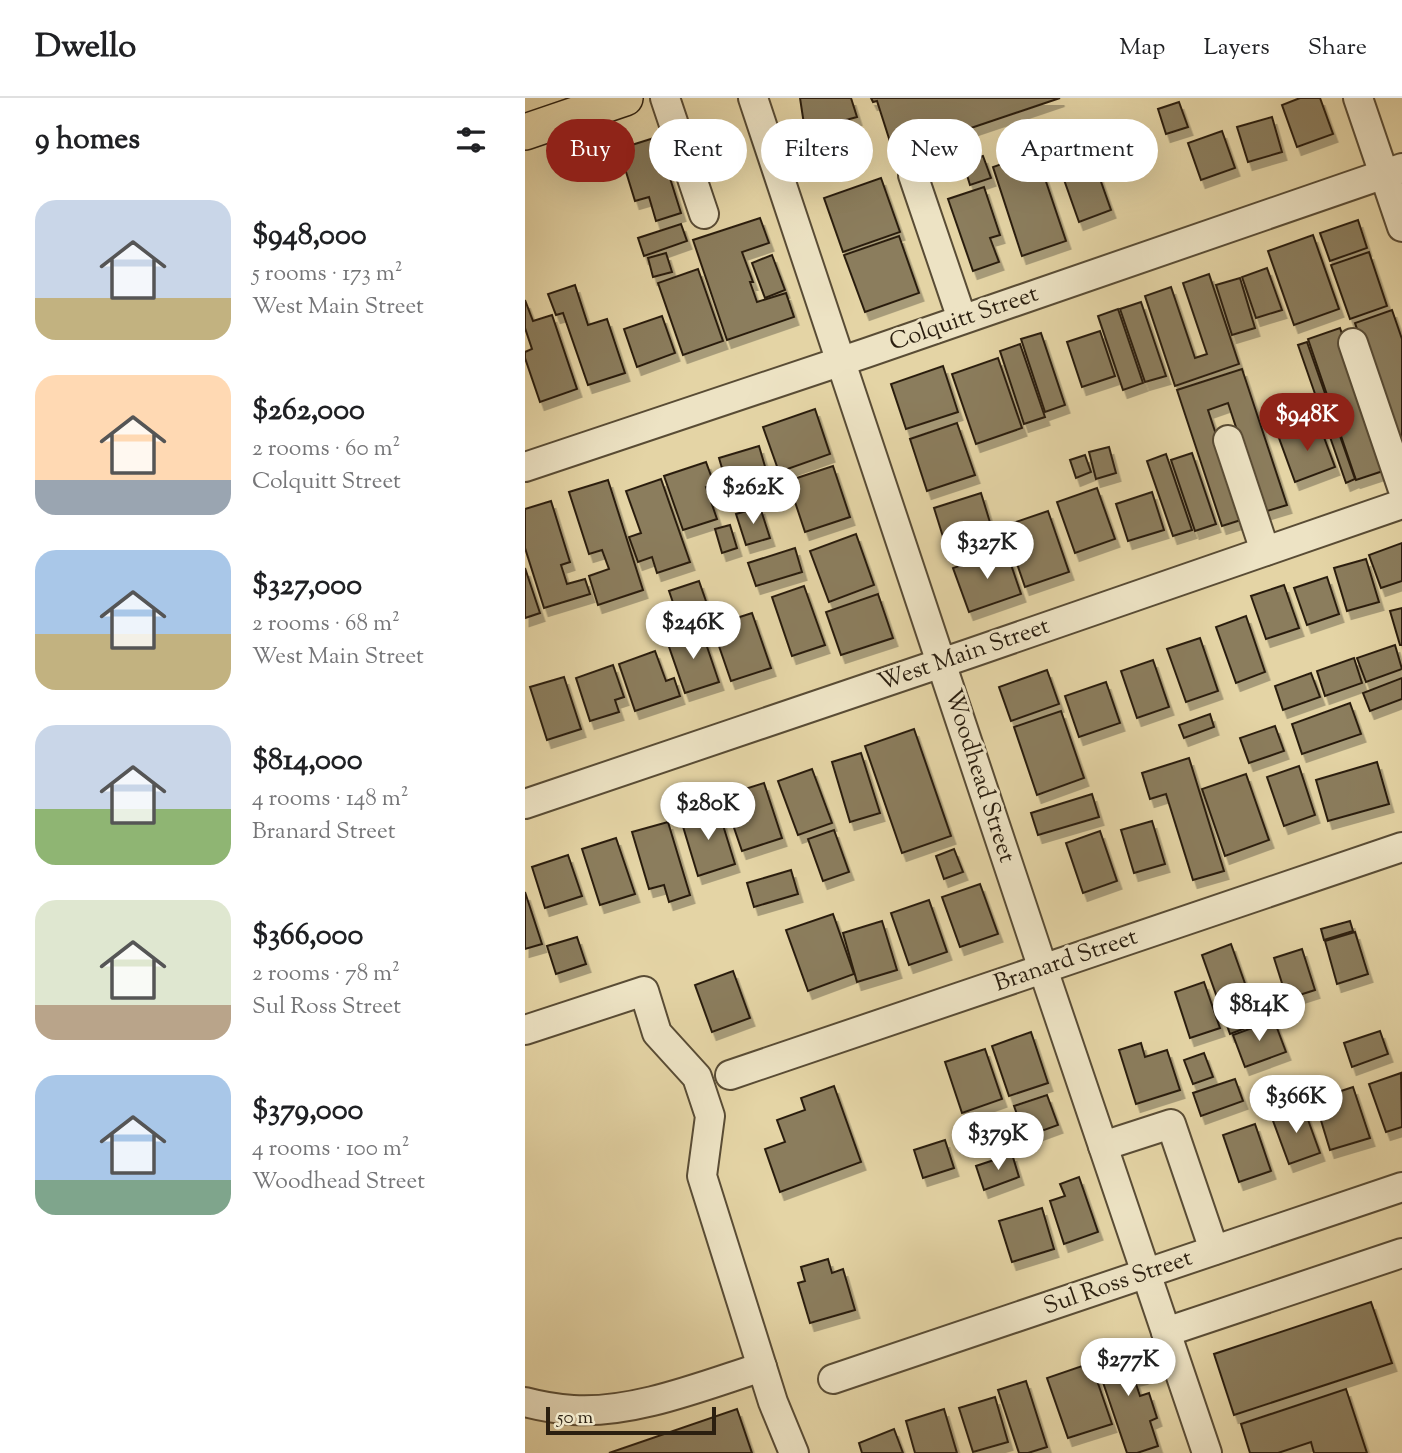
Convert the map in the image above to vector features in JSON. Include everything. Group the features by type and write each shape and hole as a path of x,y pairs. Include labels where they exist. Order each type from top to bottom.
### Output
{"main road":[{"path":"525,132 625,98"}],"street":[{"path":"665,98 704,214"},
{"name":"Woodhead Street","path":"753,98 1042,969 1207,1453"},
{"path":"1358,98 1393,171 1402,227"},
{"name":"Colquitt Street","path":"525,467 963,320 1393,171"},
{"path":"915,182 963,320"},
{"path":"1353,343 1402,487"},
{"path":"1228,440 1265,551"},
{"name":"West Main Street","path":"525,804 1402,504"},
{"name":"Branard Street","path":"730,1075 1402,847"},
{"path":"525,1030 644,991 657,1033 697,1077 710,1116 702,1176 773,1402 794,1453"},
{"path":"1103,1146 1171,1124 1214,1250"},
{"name":"Sul Ross Street","path":"833,1379 1402,1187"},
{"path":"1166,1332 1402,1253"},
{"path":"525,1402 573,1410 616,1408 664,1397 762,1367"}],"building":[{"path":"800,98 851,98 857,117 850,119 803,119"},
{"path":"871,98 1060,98 982,124 982,119 887,119 887,132 877,101 873,102"},
{"path":"1300,98 1320,98 1333,134 1297,147 1282,105"},
{"path":"1179,102 1188,127 1166,134 1158,109"},
{"path":"1272,117 1282,152 1248,162 1237,127"},
{"path":"1222,131 1235,168 1201,180 1188,143"},
{"path":"649,140 649,182 671,182 681,213 656,221 649,197 635,201 629,182 635,182 635,144"},
{"path":"982,156 991,178 982,181"},
{"path":"881,178 900,232 843,252 824,198"},
{"path":"998,182 1046,182 1066,241 1022,256"},
{"path":"1065,182 1101,182 1111,210 1079,222"},
{"path":"984,187 1000,235 990,238 999,262 973,271 948,199"},
{"path":"760,218 769,243 742,252 753,282 750,282 757,302 786,293 794,317 727,340 693,240"},
{"path":"1358,220 1367,248 1330,261 1320,233"},
{"path":"681,224 687,241 644,256 638,238"},
{"path":"1313,235 1339,309 1294,325 1268,251"},
{"path":"899,236 919,293 865,312 844,255"},
{"path":"1369,252 1387,306 1350,319 1331,265"},
{"path":"666,253 672,272 653,277 648,258"},
{"path":"772,255 785,290 765,298 752,263"},
{"path":"1267,268 1282,310 1256,318 1242,277"},
{"path":"698,269 723,341 683,355 658,283"},
{"path":"1209,274 1239,364 1175,386 1145,296 1171,287 1195,358 1207,354 1183,283"},
{"path":"1240,278 1255,328 1232,335 1216,285"},
{"path":"575,285 588,325 607,319 625,373 588,385 563,313 556,315 548,294"},
{"path":"525,300 533,321 552,315 577,389 540,402 525,358 525,352 532,349 525,328"},
{"path":"1141,302 1166,376 1145,382 1120,309"},
{"path":"1118,309 1143,383 1123,390 1098,316"},
{"path":"1392,310 1402,339 1402,464 1355,323"},
{"path":"662,316 675,353 637,367 624,329"},
{"path":"1340,328 1389,469 1356,480 1308,339"},
{"path":"1100,331 1115,376 1082,387 1067,342"},
{"path":"1041,333 1065,405 1045,412 1021,339"},
{"path":"1307,342 1355,479 1346,483 1298,345"},
{"path":"1020,344 1045,417 1024,424 1000,351"},
{"path":"998,358 1022,428 976,444 952,374"},
{"path":"943,366 958,412 906,429 891,384"},
{"path":"1242,369 1287,505 1264,512 1228,403 1208,410 1244,519 1222,526 1177,390"},
{"path":"815,409 830,454 779,472 763,427"},
{"path":"957,423 975,475 927,491 910,439"},
{"path":"1319,424 1335,467 1295,482 1279,438"},
{"path":"759,446 769,480 729,492 719,458"},
{"path":"1109,447 1116,473 1096,479 1089,452"},
{"path":"1192,453 1216,524 1195,531 1171,460"},
{"path":"1166,454 1192,530 1173,536 1147,461"},
{"path":"1085,455 1091,472 1076,478 1070,460"},
{"path":"706,462 714,484 706,487 717,519 683,530 664,476"},
{"path":"833,466 850,517 805,532 788,481"},
{"path":"661,479 690,562 657,573 652,557 638,562 629,537 641,533 626,491"},
{"path":"608,480 643,590 598,605 589,576 609,569 602,550 589,554 569,492"},
{"path":"1097,488 1115,539 1075,553 1057,502"},
{"path":"1152,492 1164,530 1128,541 1116,504"},
{"path":"981,493 996,542 949,556 934,508"},
{"path":"551,501 570,562 561,565 567,584 585,579 590,594 544,608 525,548 525,509"},
{"path":"760,507 770,538 746,545 736,514"},
{"path":"1048,511 1069,572 1025,587 1004,526"},
{"path":"730,525 737,548 722,553 715,529"},
{"path":"856,534 874,585 829,602 810,551"},
{"path":"1402,543 1402,581 1381,588 1369,555"},
{"path":"795,548 802,572 756,586 748,563"},
{"path":"1006,550 1021,594 969,612 953,568"},
{"path":"1366,559 1379,602 1347,611 1334,568"},
{"path":"525,568 540,613 525,618"},
{"path":"1327,577 1339,614 1307,625 1294,588"},
{"path":"699,581 708,607 678,617 669,591"},
{"path":"1284,585 1299,628 1266,639 1251,596"},
{"path":"804,586 825,645 792,656 772,597"},
{"path":"878,594 893,638 841,655 826,612"},
{"path":"1402,608 1402,645 1400,645 1390,611"},
{"path":"752,613 771,668 731,681 712,626"},
{"path":"1246,616 1265,672 1236,683 1216,627"},
{"path":"701,629 719,682 685,693 667,641"},
{"path":"1200,638 1218,691 1186,702 1167,649"},
{"path":"1395,645 1402,669 1366,682 1357,658"},
{"path":"655,651 666,681 674,678 680,696 635,711 619,664"},
{"path":"1354,658 1362,683 1325,696 1317,671"},
{"path":"1153,660 1169,707 1137,718 1121,671"},
{"path":"613,665 624,697 615,700 619,712 590,721 576,678"},
{"path":"1047,670 1059,704 1011,721 999,687"},
{"path":"1311,673 1320,697 1283,710 1275,686"},
{"path":"564,677 581,729 547,740 530,687"},
{"path":"1402,678 1402,699 1370,711 1363,693"},
{"path":"1106,682 1120,723 1079,737 1065,696"},
{"path":"1350,703 1361,734 1302,754 1292,724"},
{"path":"1061,711 1084,778 1037,795 1014,727"},
{"path":"1210,714 1214,727 1184,738 1179,725"},
{"path":"1275,726 1284,751 1249,763 1240,738"},
{"path":"914,729 951,836 902,853 865,746"},
{"path":"861,753 880,813 850,822 832,762"},
{"path":"1189,758 1224,871 1193,880 1166,794 1150,799 1142,773"},
{"path":"1377,762 1389,804 1328,821 1316,780"},
{"path":"1299,766 1315,815 1284,826 1267,777"},
{"path":"812,769 832,823 798,835 778,781"},
{"path":"1246,774 1269,840 1225,856 1202,789"},
{"path":"764,783 782,838 742,851 723,796"},
{"path":"1092,794 1099,817 1038,835 1031,813"},
{"path":"718,809 735,864 698,876 681,820"},
{"path":"1152,821 1165,864 1134,873 1121,830"},
{"path":"668,822 690,895 669,902 664,885 649,889 632,832"},
{"path":"834,830 849,872 823,881 808,839"},
{"path":"1100,831 1117,881 1083,893 1066,843"},
{"path":"616,838 635,894 600,905 582,849"},
{"path":"954,849 963,872 944,879 936,856"},
{"path":"568,855 582,896 545,908 532,867"},
{"path":"791,870 798,894 754,907 747,883"},
{"path":"980,884 998,934 960,947 942,897"},
{"path":"525,892 542,944 525,949"},
{"path":"929,900 947,952 909,965 891,913"},
{"path":"833,914 854,974 808,991 786,930"},
{"path":"882,921 897,970 857,982 843,933"},
{"path":"1350,921 1353,931 1324,940 1321,929"},
{"path":"1355,932 1368,974 1337,984 1325,941"},
{"path":"577,937 586,964 556,974 547,946"},
{"path":"1231,944 1259,1023 1230,1034 1202,955"},
{"path":"1302,949 1315,990 1287,999 1274,958"},
{"path":"733,971 750,1018 712,1032 695,985"},
{"path":"1204,982 1220,1028 1190,1038 1175,992"},
{"path":"1274,1020 1286,1052 1245,1067 1233,1035"},
{"path":"1380,1031 1388,1054 1352,1067 1344,1043"},
{"path":"1031,1032 1048,1083 1009,1096 992,1046"},
{"path":"1141,1043 1145,1057 1167,1050 1180,1090 1136,1104 1119,1050"},
{"path":"985,1049 1002,1099 962,1113 945,1062"},
{"path":"1204,1053 1213,1077 1193,1084 1184,1060"},
{"path":"1401,1073 1402,1127 1386,1132 1369,1084"},
{"path":"1235,1079 1243,1101 1201,1116 1193,1093"},
{"path":"834,1086 861,1162 780,1192 765,1149 785,1142 777,1120 805,1110 801,1098"},
{"path":"1353,1087 1370,1138 1330,1150 1319,1114 1337,1108 1332,1094"},
{"path":"1047,1095 1058,1125 1025,1137 1014,1106"},
{"path":"1303,1106 1320,1153 1289,1164 1272,1118"},
{"path":"1255,1124 1271,1171 1239,1182 1223,1135"},
{"path":"945,1140 954,1168 923,1178 914,1150"},
{"path":"1012,1154 1019,1177 984,1190 976,1166"},
{"path":"1079,1177 1098,1232 1064,1244 1050,1201 1065,1196 1060,1184"},
{"path":"1042,1208 1054,1249 1012,1262 999,1221"},
{"path":"828,1259 832,1273 843,1269 855,1310 810,1323 798,1283 805,1281 801,1267"},
{"path":"1371,1302 1392,1363 1234,1415 1214,1354"},
{"path":"1132,1344 1143,1376 1134,1378 1140,1396 1149,1393 1157,1418 1150,1421 1158,1446 1137,1453 1127,1453 1094,1356"},
{"path":"1091,1363 1112,1424 1068,1438 1047,1378"},
{"path":"1026,1381 1047,1447 1019,1453 998,1390"},
{"path":"1346,1389 1367,1453 1314,1453 1311,1442 1278,1453 1250,1453 1241,1424"},
{"path":"995,1397 1008,1442 973,1452 959,1408"},
{"path":"737,1409 752,1453 609,1453"},
{"path":"944,1409 957,1453 915,1453 906,1421"},
{"path":"894,1429 903,1453 862,1453 859,1443"}]}
